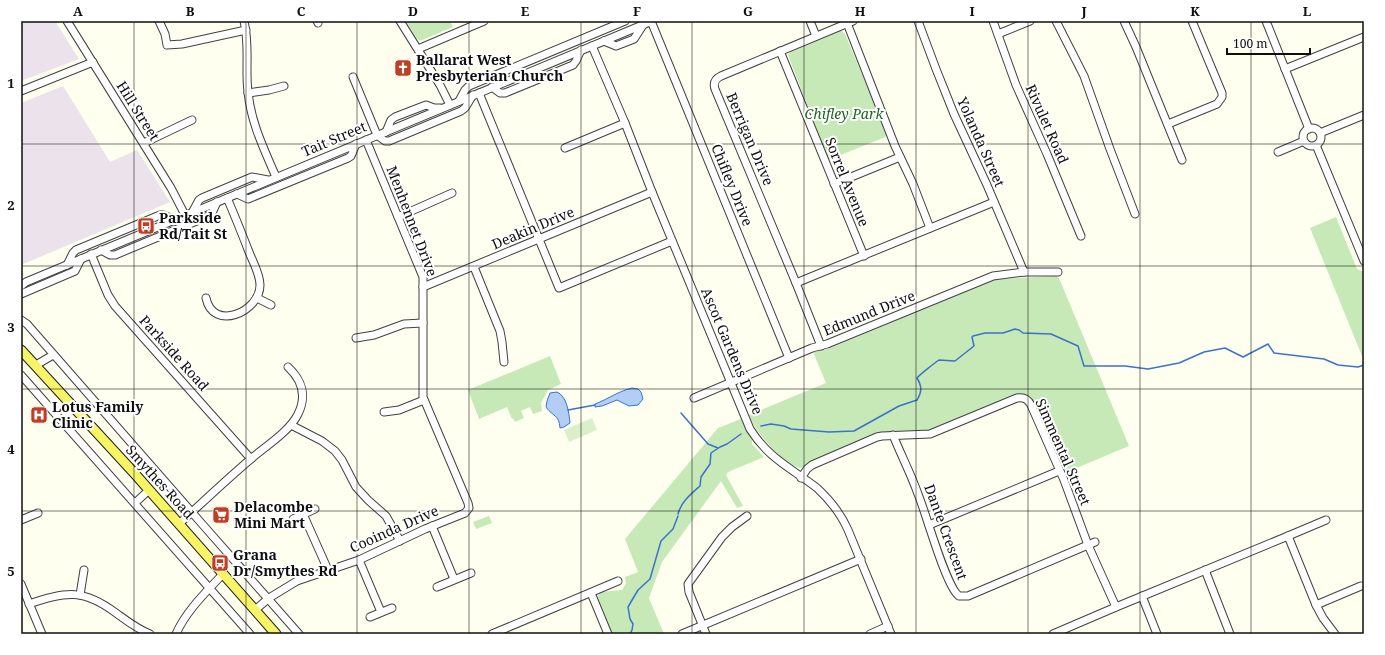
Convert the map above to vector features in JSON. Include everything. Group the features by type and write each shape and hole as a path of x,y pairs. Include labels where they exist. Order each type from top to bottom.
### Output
{"main road":[{"name":"Smythes Road","path":"21,350 149,490 276,634"}],"street":[{"name":"Hill Street","path":"67,21 188,214"},
{"path":"159,21 165,34 167,45 182,44 246,30"},
{"path":"188,214 200,199 252,177 273,179 251,113 248,93 248,43 244,21"},
{"path":"400,21 418,48 450,105 492,87 501,94 573,64 581,50 645,22"},
{"path":"418,48 484,21"},
{"path":"459,101 469,86 625,21"},
{"path":"810,21 816,36"},
{"name":"Yolanda Street","path":"918,21 954,114 1024,272"},
{"name":"Rivulet Road","path":"993,21 1016,85 1081,236"},
{"path":"998,34 1030,21"},
{"path":"1056,21 1084,76 1135,214"},
{"path":"1124,21 1182,160"},
{"path":"1168,124 1217,104 1222,97 1222,93 1192,21"},
{"path":"1266,21 1309,129"},
{"name":"Chifley Drive","path":"645,22 789,358"},
{"path":"850,22 900,157 913,184 930,228"},
{"name":"Berrigan Drive","path":"821,346 714,85 719,76 850,22"},
{"path":"1285,69 1364,38"},
{"name":"Ascot Gardens Drive","path":"592,46 625,123 746,421 757,440 774,458 820,491 838,511 846,524 891,634"},
{"name":"Sorrel Avenue","path":"780,51 864,256"},
{"path":"21,91 92,62"},
{"path":"353,77 377,136 384,141 389,141 464,109 476,94"},
{"path":"248,93 284,86"},
{"path":"476,94 559,288 672,241"},
{"name":"Tait Street","path":"23,283 386,132 392,120 403,114 426,105 434,108 443,108 450,105"},
{"path":"1320,133 1364,116"},
{"path":"144,143 192,120"},
{"path":"565,148 625,123"},
{"path":"1309,129 1317,129 1320,133 1321,140 1316,145 1309,145 1304,141 1304,133 1309,129"},
{"name":"Menhennet Drive","path":"366,140 422,275 424,400 467,505"},
{"path":"1278,152 1304,141"},
{"path":"237,194 248,199 341,161 351,156 356,144"},
{"path":"1316,145 1364,261"},
{"path":"834,184 900,157"},
{"name":"Deakin Drive","path":"423,287 652,192"},
{"path":"398,217 452,193"},
{"path":"206,298 209,307 213,312 225,316 235,314 249,307 257,298 260,286 259,276 227,198"},
{"path":"102,250 110,255 113,255 144,243 211,215 217,202"},
{"path":"796,283 994,202"},
{"path":"68,265 73,253 76,250 161,215 174,220"},
{"name":"Parkside Road","path":"91,254 108,295 115,306 250,459"},
{"path":"21,294 74,272 77,270 81,259"},
{"path":"474,267 499,328 504,362"},
{"name":"Edmund Drive","path":"694,398 730,382 993,276 1024,272 1058,272"},
{"path":"257,298 271,304"},
{"path":"21,320 26,323 155,469 191,513 299,634"},
{"path":"356,338 374,335 404,324 423,323"},
{"path":"36,365 54,355"},
{"path":"179,524 250,459 291,425 300,410 303,394 298,380 288,367"},
{"path":"21,375 250,634"},
{"name":"Simmental Street","path":"801,478 807,469 812,465 877,437 930,434 1017,398 1024,398 1031,403 1059,471 1066,479 1116,607"},
{"path":"384,412 399,410 424,400"},
{"path":"291,425 322,441 342,460 356,487 386,516 400,541"},
{"name":"Dante Crescent","path":"893,435 910,474 953,589 958,595 962,597 1092,543"},
{"path":"929,525 1059,471"},
{"path":"134,503 149,490"},
{"name":"Cooinda Drive","path":"255,610 268,599 292,584 359,560 432,526 465,513 467,505"},
{"path":"292,519 315,509"},
{"path":"21,520 38,514"},
{"path":"304,514 328,570"},
{"path":"706,634 688,591 688,584 722,537 747,516"},
{"path":"1053,634 1066,631 1116,607 1326,520"},
{"path":"432,526 454,579"},
{"path":"1288,536 1316,605 1323,618 1336,634"},
{"path":"682,634 861,559"},
{"path":"359,560 381,612"},
{"path":"80,595 84,570"},
{"path":"1205,570 1230,634"},
{"path":"437,587 472,573"},
{"path":"168,634 178,630 188,614 223,574"},
{"path":"492,634 618,581"},
{"path":"21,584 42,634"},
{"path":"1316,605 1361,586"},
{"path":"591,593 608,634"},
{"path":"29,604 58,595 80,595 104,604 126,621 150,634"},
{"path":"1142,596 1157,634"},
{"path":"370,617 392,608"},
{"path":"126,621 138,634"},
{"path":"870,634 888,626"}],"shaded area":[{"path":"21,21 55,21 79,59 21,81"},
{"path":"63,86 110,162 137,150 170,202 21,265 21,103"}],"green space":[{"path":"406,21 450,21 453,27 420,41 416,38"},
{"name":"Chifley Park","path":"839,30 845,34 888,136 828,160 788,55 791,51"},
{"path":"1336,217 1357,269 1364,272 1364,361 1310,228"},
{"path":"1056,276 1059,278 1129,446 1067,472 1064,470 1037,404 1029,396 1021,394 929,431 878,433 800,468 793,465 778,454 763,438 752,422 749,415 826,383 813,352 827,349 996,279"},
{"path":"550,356 561,384 548,390 541,403 542,411 533,414 530,407 521,411 524,418 515,422 513,418 512,419 507,407 479,419 468,390"},
{"path":"592,418 597,430 569,442 564,430"},
{"path":"741,419 752,440 752,444 764,457 728,472 726,475 743,506 737,508 721,481 662,562 649,598 664,634 612,634 597,597 601,592 622,590 626,583 625,577 638,572 625,539 718,428"},
{"path":"489,516 492,523 476,529 473,522"}],"water":[{"path":"632,388 638,389 641,392 643,399 638,405 629,406 617,400 595,407 595,404"},
{"path":"557,392 565,401 570,423 560,428 557,418 546,407 550,393"}],"waterway":[{"path":"761,426 771,424 784,426 791,429 829,432 854,431 899,406 917,400 921,389 917,378 939,360 955,361 974,346 973,336 985,333 1003,333 1015,329 1023,333 1051,334 1078,346 1084,366 1125,366 1148,369 1179,363 1204,352 1225,348 1243,357 1268,344 1274,353 1324,359 1338,365 1358,367 1364,365"},
{"path":"568,410 595,405"},
{"path":"681,413 708,444 718,448"},
{"path":"678,514 684,502 700,486 701,477 710,464 711,453 741,434"},
{"path":"630,634 633,624 630,619 628,607 638,590 650,579 661,541 673,529 678,516"}],"place":[{"name":"Ballarat West Presbyterian Church","path":"403,68"},
{"name":"Parkside Rd/Tait St","path":"146,226"},
{"name":"Lotus Family Clinic","path":"39,415"},
{"name":"Delacombe Mini Mart","path":"221,515"},
{"name":"Grana Dr/Smythes Rd","path":"220,563"}]}
